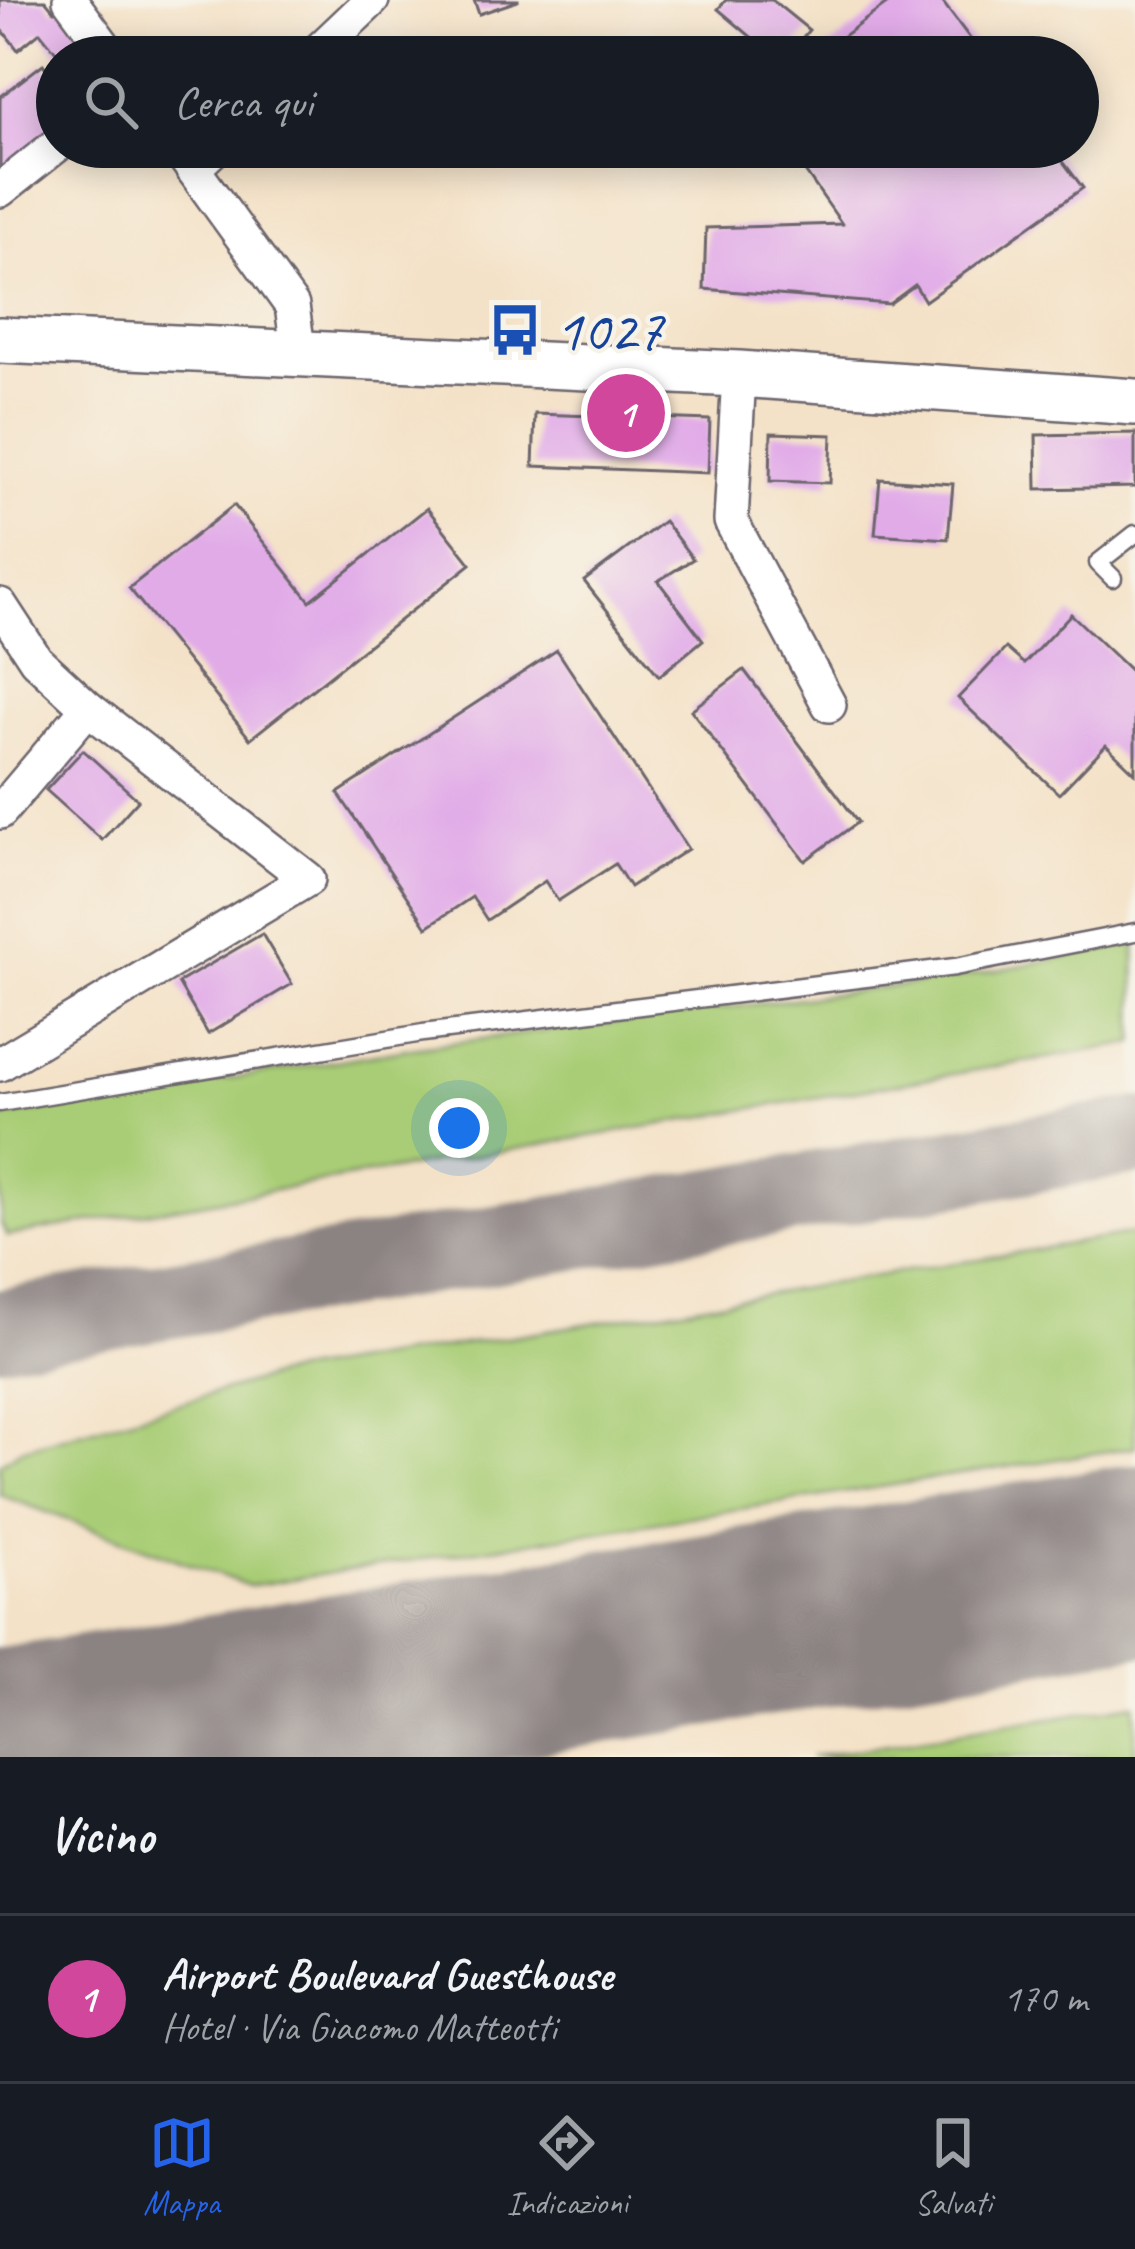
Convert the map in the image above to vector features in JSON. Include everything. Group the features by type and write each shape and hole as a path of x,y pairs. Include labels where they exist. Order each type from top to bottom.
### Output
{"street":[{"path":"70,0 97,36"},
{"path":"334,36 372,0"},
{"path":"0,190 36,162"},
{"path":"204,168 292,306 299,355"},
{"path":"0,340 739,374 1135,402"},
{"path":"739,374 730,521 829,705"},
{"path":"0,604 36,660 88,708 308,879 0,1064"},
{"path":"0,812 88,708"}],"lane":[{"path":"1113,578 1098,563 1135,534"},
{"path":"0,1103 424,1033 955,967 1135,932"}],"green space":[{"path":"1135,943 1135,1043 7,1236 1,1224 0,1117 419,1047 951,979"},
{"path":"1135,1233 1135,1447 249,1586 0,1495 0,1464 21,1449 278,1375"},
{"path":"1135,1704 1135,1757 810,1757"}],"building":[{"path":"0,0 45,0 54,11 61,6 84,36 43,36 40,32 18,50 0,27"},
{"path":"474,0 518,0 518,1 479,14"},
{"path":"726,0 772,0 809,30 804,36 750,36 718,9"},
{"path":"892,0 941,0 968,36 843,36"},
{"path":"36,69 36,144 0,172 0,97"},
{"path":"803,168 1068,168 1083,188 925,301 915,285 889,304 704,289 706,228 842,224"},
{"path":"535,414 710,420 708,473 533,466"},
{"path":"771,433 832,435 830,483 770,481"},
{"path":"1135,433 1135,487 1037,489 1036,435"},
{"path":"880,479 953,484 948,539 875,534"},
{"path":"234,505 310,601 427,508 471,564 250,739 129,588"},
{"path":"664,521 693,559 658,581 703,640 659,676 584,581"},
{"path":"1071,614 1135,675 1135,773 1106,745 1059,794 958,698 1006,648 1024,664"},
{"path":"557,650 688,849 630,887 615,864 558,901 545,881 487,920 472,897 427,927 338,793"},
{"path":"744,670 858,822 805,861 691,710"},
{"path":"83,750 138,800 102,840 46,790"},
{"path":"262,934 292,984 208,1034 178,983"}],"taxiway":[{"path":"0,1328 1135,1136"},
{"path":"0,1717 77,1731"}],"runway":[{"path":"0,1745 1135,1560"}],"place":[{"name":"1027","path":"515,330"},
{"name":"Airport Boulevard Guesthouse","path":"626,413"}]}
